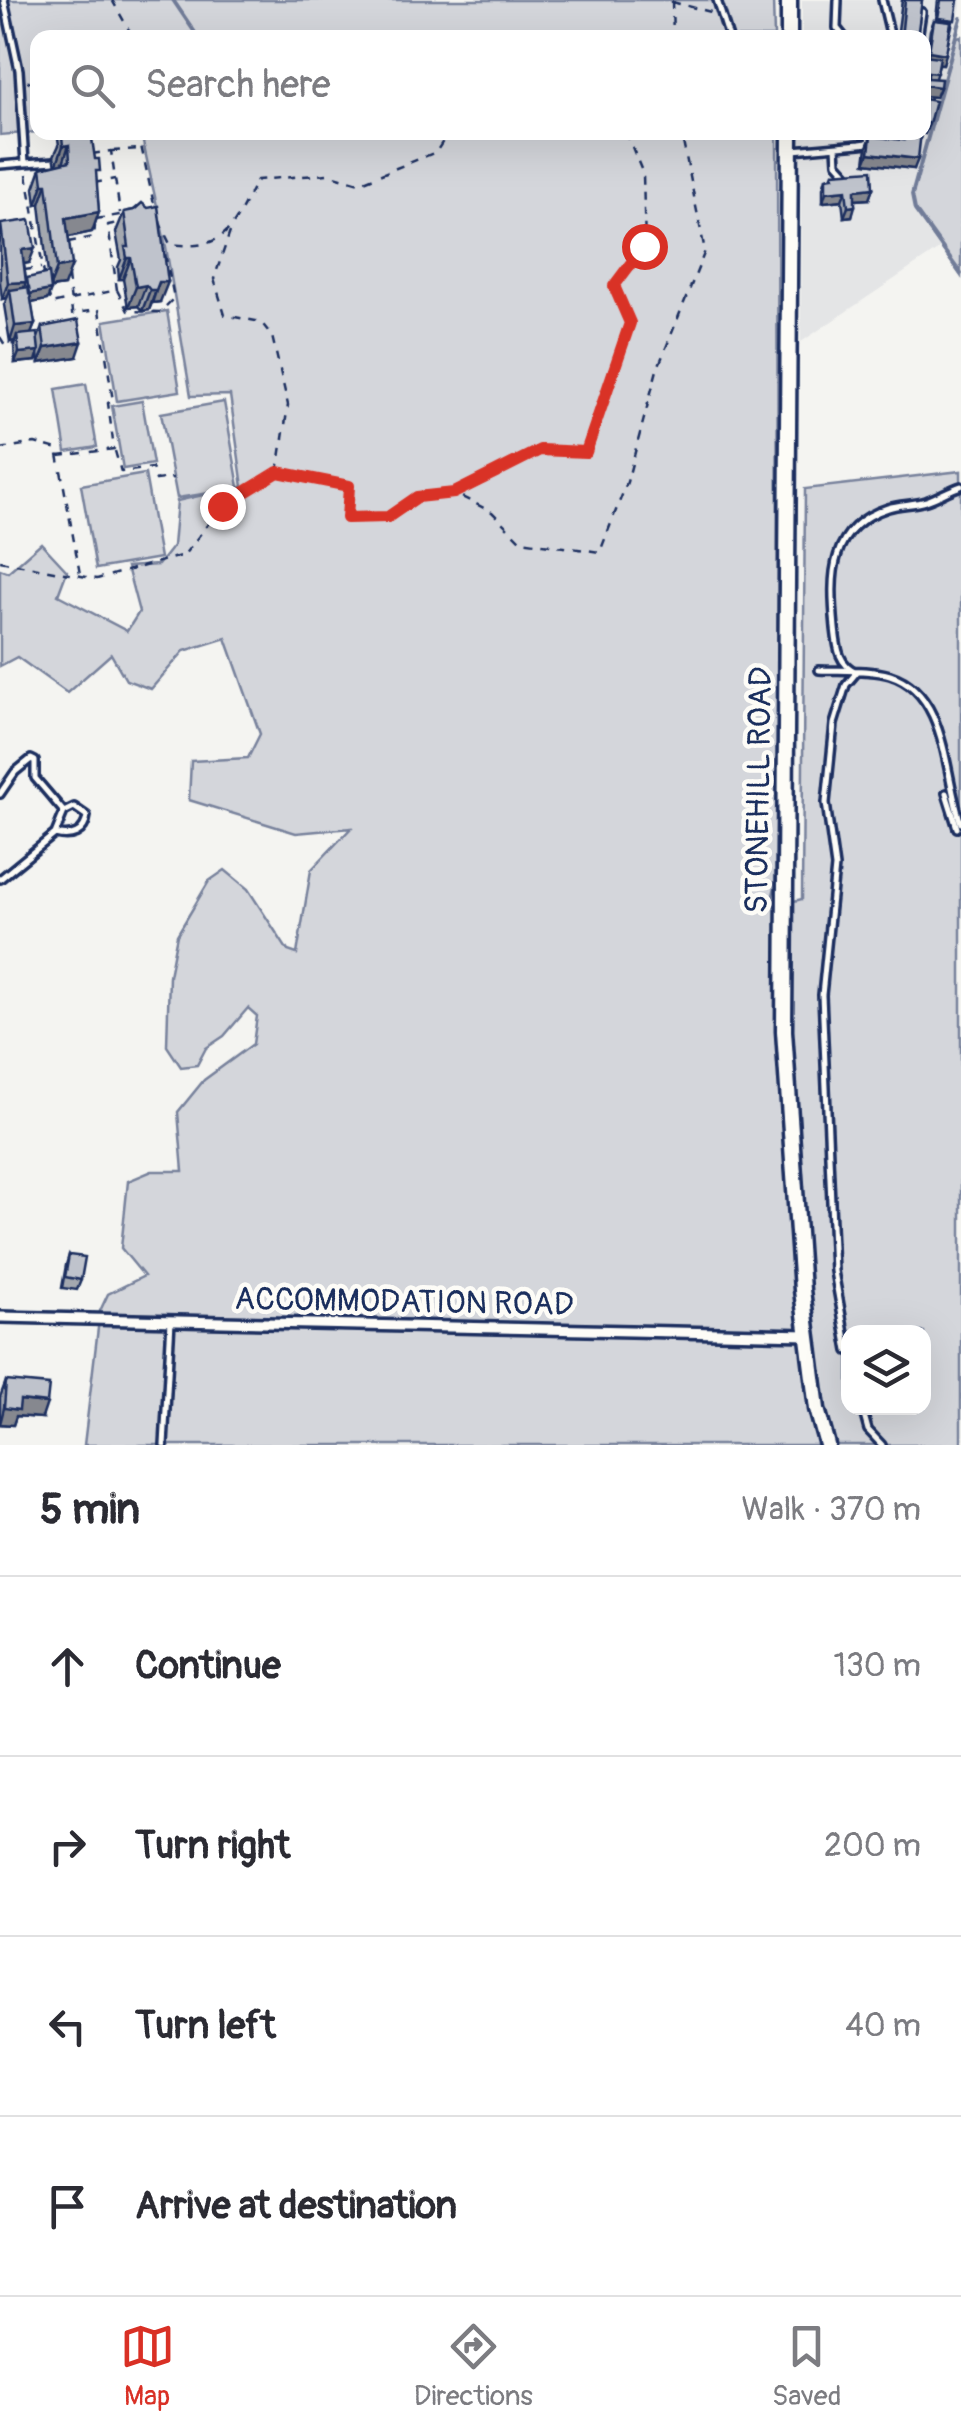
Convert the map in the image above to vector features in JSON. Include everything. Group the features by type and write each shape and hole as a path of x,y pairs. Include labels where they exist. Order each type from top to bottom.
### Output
{"street":[{"path":"789,0 790,30"},
{"name":"STONEHILL ROAD","path":"790,140 784,1031 808,1335 817,1410 827,1445"},
{"name":"ACCOMMODATION ROAD","path":"0,1317 808,1335"}],"lane":[{"path":"4,0 19,70 26,162"},
{"path":"717,0 727,30"},
{"path":"838,0 839,30"},
{"path":"882,0 888,30"},
{"path":"919,30 922,12"},
{"path":"790,150 869,140"},
{"path":"836,146 841,170 856,176"},
{"path":"0,165 55,161"},
{"path":"857,672 848,669 837,649 832,604 836,564 844,538 864,517 931,500 961,486"},
{"path":"820,670 894,676 924,698 943,752 959,826"},
{"path":"843,1325 834,1271 822,995 835,867 826,803 834,724 846,684 857,672"},
{"path":"0,794 15,772 31,759 35,762 35,778 64,812"},
{"path":"946,792 959,826"},
{"path":"0,879 55,834 64,812 74,807 87,816 73,835 55,834"},
{"path":"164,1445 171,1321"},
{"path":"864,1415 868,1430 882,1445"}],"path":[{"path":"112,0 129,30"},
{"path":"673,30 672,1 722,15"},
{"path":"111,151 121,222 108,224 117,290 128,311 160,312 174,298 139,140"},
{"path":"278,472 288,405 272,336 261,322 224,316 214,279 230,230 257,180 328,174 360,183 436,152 444,140"},
{"path":"0,561 97,579 184,556 222,506 278,472 349,486 347,518 388,517 417,497 454,493 540,450 586,452 630,323 614,286 644,246 644,174 629,140"},
{"path":"454,493 492,512 521,541 600,552 627,482 657,370 705,251 683,140"},
{"path":"90,154 140,148"},
{"path":"26,162 51,304 117,290"},
{"path":"92,183 115,179"},
{"path":"63,243 94,237 95,219 120,215"},
{"path":"157,217 170,244 198,248 230,230"},
{"path":"14,271 43,268"},
{"path":"67,270 74,324"},
{"path":"72,313 99,310 113,401 108,403 120,472 152,468 156,480 173,478"},
{"path":"0,338 5,345 22,342"},
{"path":"0,449 34,443 58,449 80,576"},
{"path":"59,456 114,449"}],"shaded area":[{"path":"0,0 773,0 774,30 30,30 30,133 0,135"},
{"path":"802,0 961,0 956,37 931,127 931,30 802,30"},
{"path":"961,36 961,276 915,210 912,195 927,140 931,140 931,127 956,37"},
{"path":"143,140 777,140 778,653 775,887 770,907 802,899 805,489 961,471 961,1445 84,1445 100,1311 108,1294 144,1276 121,1248 128,1181 152,1171 183,1171 178,1112 204,1080 253,1044 257,1016 248,1008 224,1036 206,1048 197,1065 181,1067 167,1046 169,976 177,935 209,881 225,870 248,889 288,951 297,954 311,870 351,828 296,833 189,800 191,761 248,758 260,734 226,638 184,651 151,689 126,680 111,654 67,693 17,657 0,666 0,569 8,572 41,543 67,571 58,595 127,631 139,612 127,567 158,565 173,546 177,501 216,492 177,498 161,413 224,402 239,487 243,487 230,395 191,396 166,247"},
{"path":"801,140 927,140 912,195 915,210 942,247 801,342"},
{"path":"167,311 180,391 117,401 104,321"},
{"path":"86,384 97,447 66,452 56,389"},
{"path":"142,401 153,464 123,469 112,406"},
{"path":"145,474 160,558 96,569 81,485"}],"building":[{"path":"905,0 922,0 918,30 902,30"},
{"path":"941,0 958,0 955,20 938,18"},
{"path":"934,20 951,22 946,54 931,51"},
{"path":"931,56 940,57 937,73 931,72"},
{"path":"931,78 941,79 940,87 931,86"},
{"path":"62,140 92,140 95,159 99,159 99,212 66,218 72,265 57,268 47,184 43,184 41,168 70,161 69,145 63,146"},
{"path":"871,140 920,140 918,159 869,153"},
{"path":"872,170 873,188 855,190 855,206 848,207 846,190 826,192 826,178 833,177 833,173"},
{"path":"142,203 148,208 158,206 168,282 159,282 156,290 146,285 136,287 125,247 129,247 124,212"},
{"path":"30,220 35,248 22,250 26,282 8,283 1,224"},
{"path":"49,273 51,290 29,294 27,278"},
{"path":"29,287 35,324 15,326 10,290"},
{"path":"78,320 82,342 45,348 42,327"},
{"path":"37,333 39,351 19,353 17,335"},
{"path":"69,1255 85,1257 81,1280 65,1277"},
{"path":"6,1381 49,1385 47,1403 20,1400 19,1410 4,1408"}],"waterway":[{"path":"173,0 193,30"},
{"path":"931,126 961,18"},
{"path":"927,140 912,195 915,210 961,274"}],"route":[{"path":"222,506 278,472 349,486 347,518 388,517 417,497 454,493 540,450 586,452 630,323 614,286 644,246"}]}
